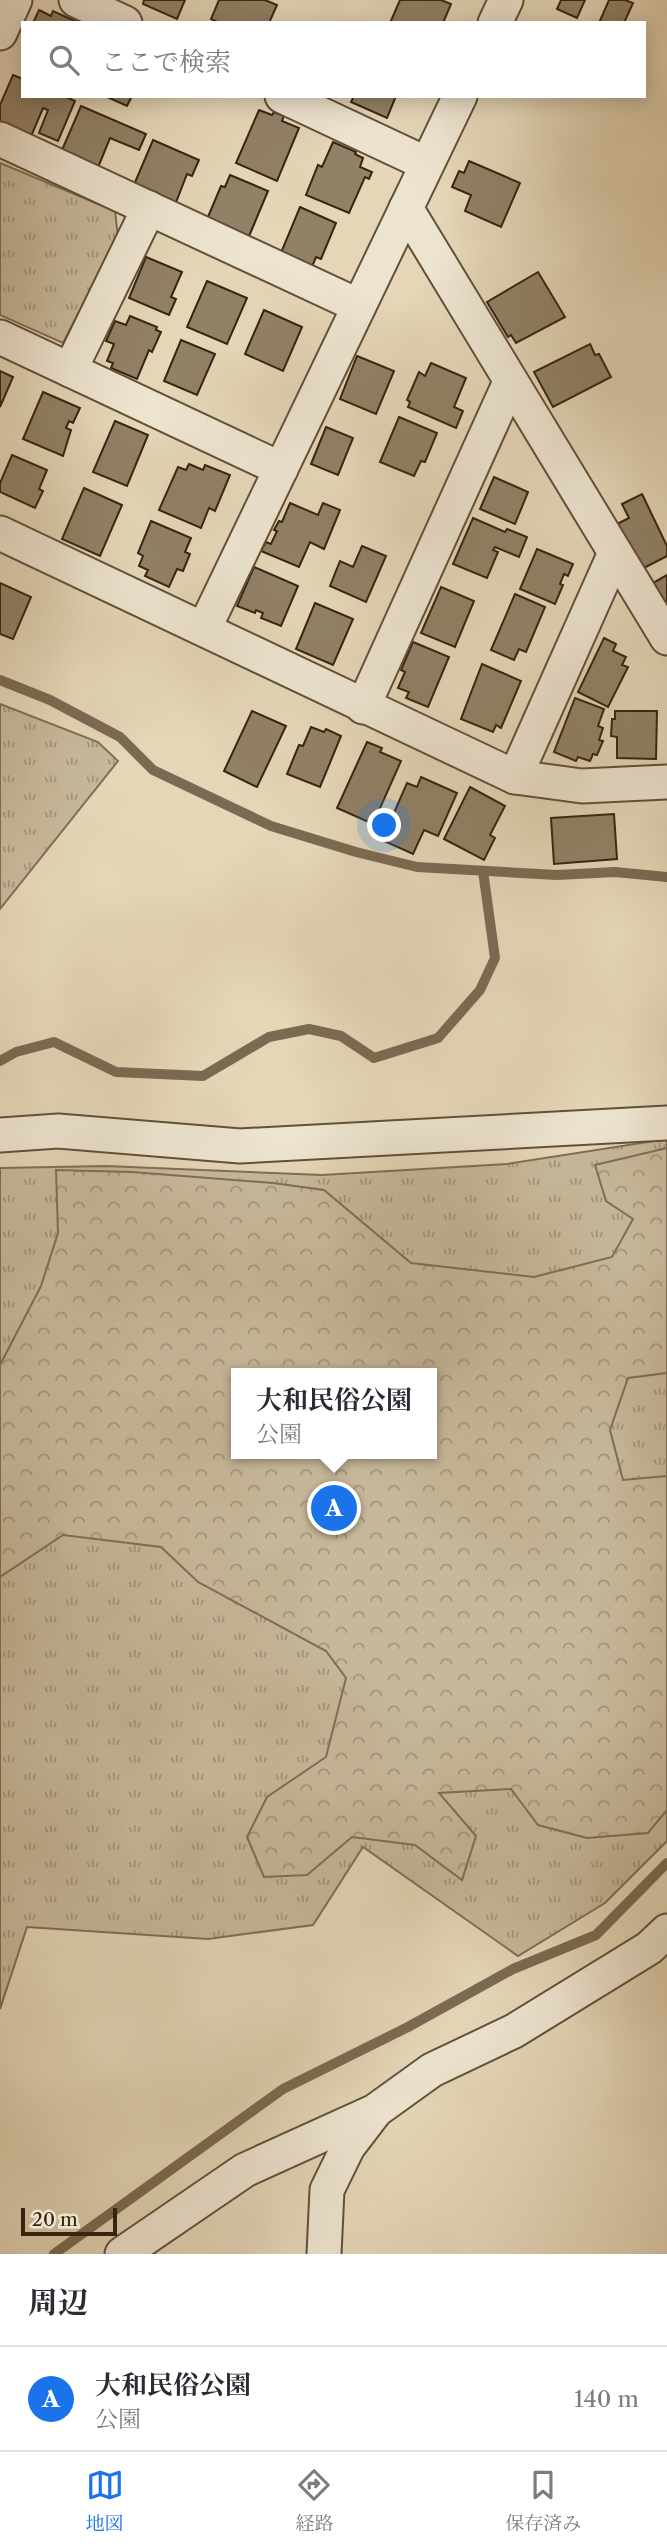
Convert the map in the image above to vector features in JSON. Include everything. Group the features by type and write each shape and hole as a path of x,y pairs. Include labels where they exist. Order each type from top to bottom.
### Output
{"street":[{"path":"0,33 15,0"},
{"path":"76,0 121,21"},
{"path":"496,21 506,0"},
{"path":"286,98 427,164"},
{"path":"204,629 459,98"},
{"path":"0,139 359,306"},
{"path":"70,370 149,208"},
{"path":"406,208 667,638"},
{"path":"0,337 281,469"},
{"path":"363,707 510,382"},
{"path":"0,533 515,778 582,786 667,782"},
{"path":"515,778 615,553"},
{"path":"0,1135 58,1131 240,1146 667,1124"},
{"path":"122,2254 245,2170 375,2111 432,2070 514,2031 649,1948 667,1931"},
{"path":"324,2254 327,2190 348,2147 375,2111"}],"green space":[{"path":"0,163 115,211 118,237 63,343 0,315"},
{"path":"0,704 98,742 118,761 0,909"},
{"path":"667,1139 667,1841 605,1903 518,1956 363,1847 313,1925 208,1939 27,1927 0,2009 0,1168 106,1166 322,1175 507,1164"},
{"path":"667,1148 667,1373 628,1378 610,1430 623,1480 667,1476 667,1810 648,1833 587,1838 538,1825 511,1789 439,1793 476,1836 462,1880 415,1845 352,1837 307,1875 264,1877 247,1837 267,1797 326,1757 346,1678 326,1651 198,1582 161,1547 63,1535 0,1577 0,1365 41,1286 58,1233 56,1170 132,1172 273,1183 324,1190 411,1263 534,1277 612,1257 633,1219 606,1201 595,1165"}],"building":[{"path":"144,0 185,0 177,19 143,4"},
{"path":"219,0 265,0 277,5 270,21 211,19"},
{"path":"400,0 441,0 451,4 444,21 391,21"},
{"path":"561,0 585,0 577,18 557,9"},
{"path":"609,0 633,3 625,21 600,21"},
{"path":"39,10 51,16 53,11 75,21 34,21"},
{"path":"13,75 21,78 21,98 68,98 75,101 58,141 39,133 48,110 43,108 30,139 0,126 0,105"},
{"path":"109,98 131,98 127,106"},
{"path":"353,98 395,98 387,118 351,102"},
{"path":"81,106 146,134 139,150 110,138 97,170 59,157"},
{"path":"259,110 284,116 282,121 299,128 277,181 236,163"},
{"path":"153,140 199,160 192,176 187,174 175,205 133,187"},
{"path":"333,142 356,152 355,154 363,158 360,167 372,172 369,179 365,177 349,213 306,195 318,165 322,167"},
{"path":"469,161 520,183 501,227 465,211 471,195 452,187 459,171 464,173"},
{"path":"230,175 268,191 247,241 205,224 221,186 225,187"},
{"path":"300,207 336,223 321,259 316,257 309,274 278,260"},
{"path":"146,257 182,272 171,297 176,299 169,315 129,298"},
{"path":"538,272 565,317 516,343 511,335 508,337 487,302"},
{"path":"207,281 247,298 227,344 187,327"},
{"path":"264,310 302,327 283,371 245,354"},
{"path":"130,316 157,327 156,330 161,332 152,352 149,350 137,379 111,368 113,363 107,361 114,344 106,341 115,321 126,325"},
{"path":"181,340 215,354 197,395 164,381"},
{"path":"590,344 595,355 599,354 611,377 553,407 534,372"},
{"path":"357,356 394,371 376,414 340,399"},
{"path":"431,363 466,378 454,407 463,411 456,428 408,407 410,402 407,400 419,372 425,376"},
{"path":"0,371 13,377 0,407"},
{"path":"43,392 80,408 73,423 69,421 66,428 71,430 63,456 23,439"},
{"path":"399,417 437,433 425,462 421,461 414,476 380,462"},
{"path":"115,421 148,435 127,486 93,472"},
{"path":"326,427 353,438 338,475 311,464"},
{"path":"12,455 47,470 39,489 43,491 35,508 0,492 0,483"},
{"path":"189,464 203,470 205,465 230,475 215,511 209,508 201,528 159,510 178,467 186,470"},
{"path":"494,477 528,492 515,524 480,509"},
{"path":"84,488 122,505 100,556 62,539"},
{"path":"642,494 667,546 667,556 642,569 615,525 629,518 622,504"},
{"path":"290,503 318,515 323,503 340,510 324,549 310,542 299,567 261,551 266,542 271,544 277,531 274,530 279,521 282,522"},
{"path":"473,518 505,532 507,529 527,537 519,557 495,547 493,550 498,552 487,578 453,564"},
{"path":"151,521 191,538 185,552 190,554 183,571 177,569 169,587 145,576 148,570 139,566 143,556 138,553"},
{"path":"362,546 386,556 366,602 330,586 340,561 353,567"},
{"path":"537,549 573,564 568,576 564,574 560,584 563,585 555,604 520,589"},
{"path":"254,567 298,586 281,626 261,618 263,613 237,606"},
{"path":"667,575 667,621 648,586"},
{"path":"0,583 31,597 13,639 0,634"},
{"path":"441,587 474,601 455,647 421,633"},
{"path":"515,594 545,607 526,652 519,649 514,660 491,650"},
{"path":"315,603 353,619 333,665 296,649"},
{"path":"604,638 616,644 613,651 626,657 622,665 628,667 608,707 578,692"},
{"path":"413,642 449,657 428,707 406,698 409,692 398,688 405,672 401,670"},
{"path":"482,664 521,681 501,728 496,725 493,732 461,719"},
{"path":"575,698 604,709 598,726 603,728 599,740 603,741 597,755 593,754 590,761 578,757 576,761 554,752"},
{"path":"252,711 286,726 257,787 224,771"},
{"path":"615,711 657,711 656,759 617,758 617,737 611,736"},
{"path":"311,727 324,732 326,729 341,736 320,787 287,774 299,745 303,746"},
{"path":"367,742 382,748 380,752 401,761 373,824 337,808"},
{"path":"421,777 457,793 438,836 424,830 413,854 382,840 407,783 417,787"},
{"path":"470,787 505,806 490,835 495,838 484,860 444,839"},
{"path":"614,814 617,859 554,864 551,818"}],"waterway":[{"path":"0,680 50,700 120,737 153,770 271,826 356,852 417,867 557,875 615,872 667,877"},
{"path":"0,1061 16,1052 54,1042 116,1072 203,1076 269,1037 309,1029 341,1036 374,1058 438,1038 480,990 495,958 483,871"},
{"path":"54,2254 283,2089 408,2027 513,1969 596,1935 667,1863"}],"place":[{"name":"大和民俗公園","path":"334,1508"}]}
